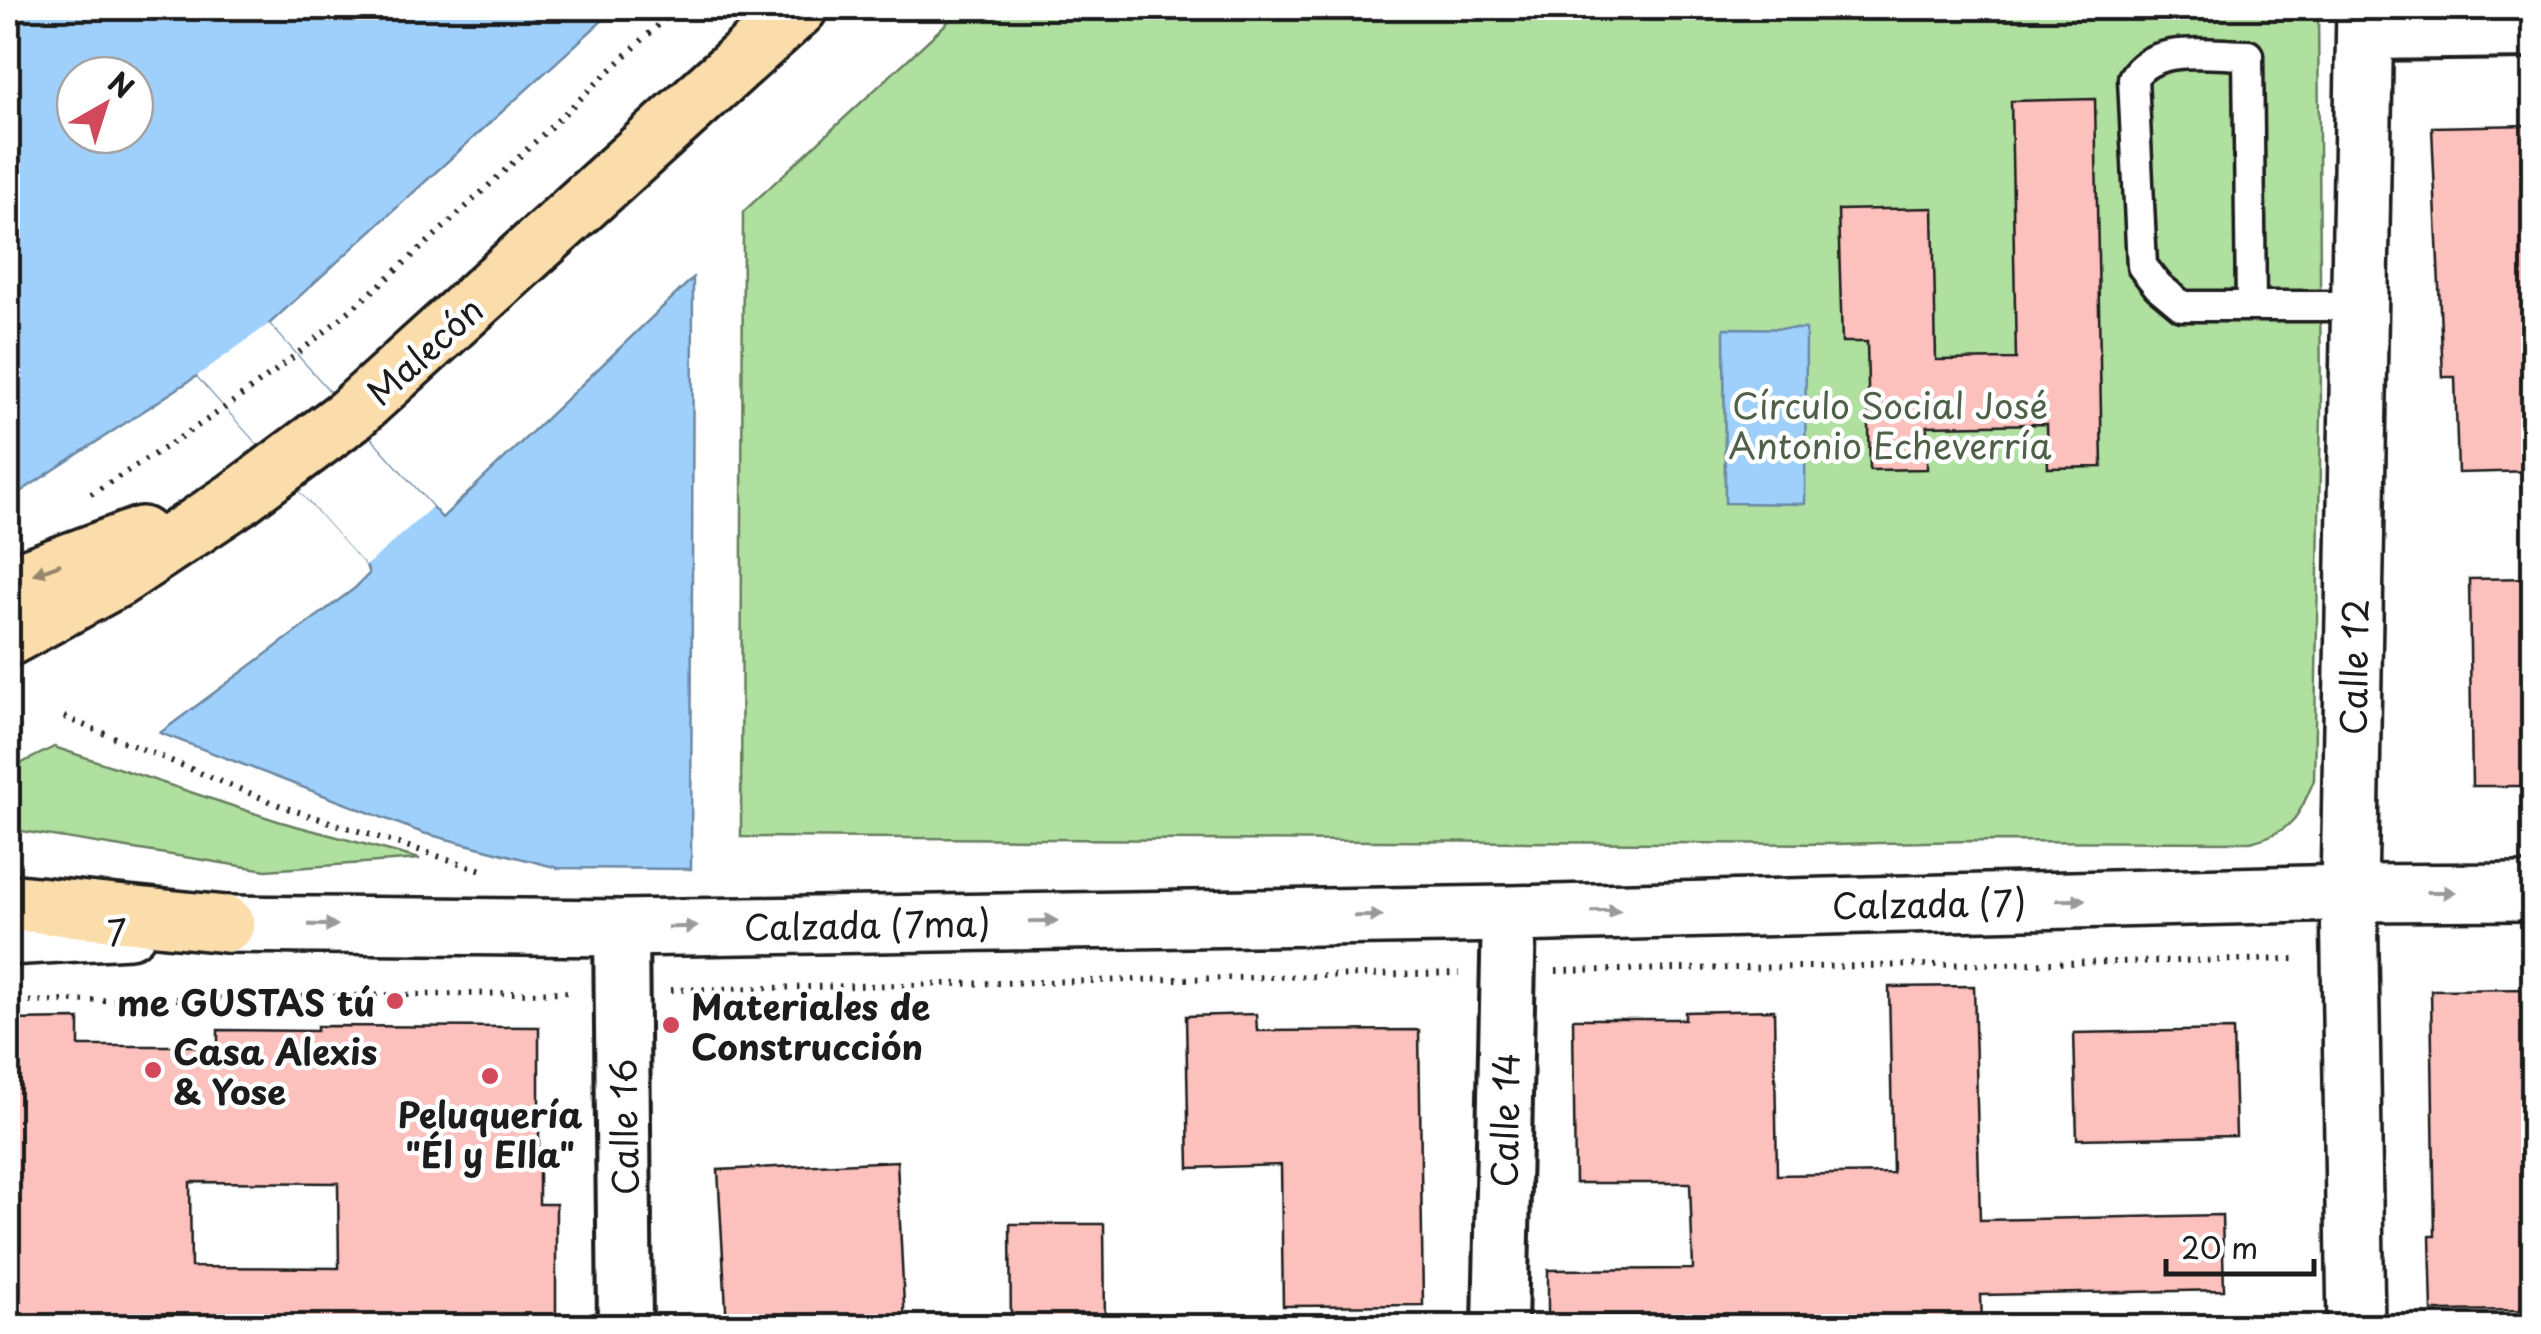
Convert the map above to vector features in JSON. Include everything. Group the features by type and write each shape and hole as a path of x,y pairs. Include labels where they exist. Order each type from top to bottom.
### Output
{"highway":[{"name":"Malecón","path":"8,638 117,578 259,484 350,414 800,8"},
{"path":"8,584 259,484"},
{"path":"8,902 226,924"}],"main road":[{"name":"Calle 12","path":"2356,1326 2349,893 2365,20"},
{"path":"2349,893 2534,892"},
{"name":"Calzada (7)","path":"1509,914 2349,893"},
{"name":"Calzada (7ma)","path":"226,924 621,928 1509,914"},
{"name":"7","path":"8,937 226,924"}],"street":[{"path":"2365,20 2534,31"},
{"name":"Calle 14","path":"1500,1326 1509,914"},
{"name":"Calle 16","path":"621,928 625,1326"}],"lane":[{"path":"2251,305 2248,54 2162,55 2141,65 2133,78 2142,266 2182,306 2360,306"}],"path":[{"path":"76,504 225,409 296,355 429,239 677,8"},
{"path":"64,716 286,808 489,873"},
{"path":"8,1002 2350,958"}],"green space":[{"name":"Círculo Social José Antonio Echeverría","path":"963,8 2318,8 2321,411 2314,780 2298,814 2284,828 2250,842 1835,844 741,837 743,212"},
{"path":"54,747 281,822 420,859 266,870 8,829 8,770"}],"water":[{"path":"8,8 616,8 269,324 442,518 693,278 691,869 558,868 423,833 160,733 369,574 366,565 197,376 8,500"},
{"path":"1724,328 1806,329 1805,504 1725,503"}],"pier":[{"path":"269,324 432,507 366,566 197,376"}],"building":[{"path":"2095,99 2102,467 2048,468 2047,424 1927,426 1927,469 1870,470 1867,342 1842,342 1838,210 1933,208 1936,360 2016,359 2011,101"},
{"path":"2530,125 2534,471 2458,473 2455,377 2443,377 2432,127"},
{"path":"2534,578 2534,786 2472,786 2469,579"},
{"path":"1974,986 1980,1220 2222,1215 2224,1290 1981,1295 1982,1326 1694,1325 1694,1316 1548,1316 1548,1270 1693,1269 1690,1183 1575,1183 1573,1019 1685,1019 1685,1012 1774,1010 1777,1175 1893,1173 1889,987"},
{"path":"2534,989 2534,1310 2432,1311 2430,1236 2435,1236 2431,990"},
{"path":"1256,1014 1257,1031 1419,1030 1423,1305 1283,1306 1281,1165 1189,1168 1186,1016"},
{"path":"79,1019 79,1046 218,1046 218,1030 317,1031 317,1026 539,1027 539,1204 556,1204 556,1326 8,1326 8,1020","holes":["190,1182 338,1183 339,1268 191,1267"]},
{"path":"2233,1030 2236,1136 2077,1139 2074,1033"},
{"path":"897,1161 905,1326 727,1326 718,1170"},
{"path":"1010,1224 1104,1224 1105,1326 1011,1326"}],"place":[{"name":"me GUSTAS tú","path":"395,1001"},
{"name":"Materiales de Construcción","path":"671,1025"},
{"name":"Casa Alexis & Yose","path":"153,1070"},
{"name":"Peluquería \"Él y Ella\"","path":"490,1076"}]}
